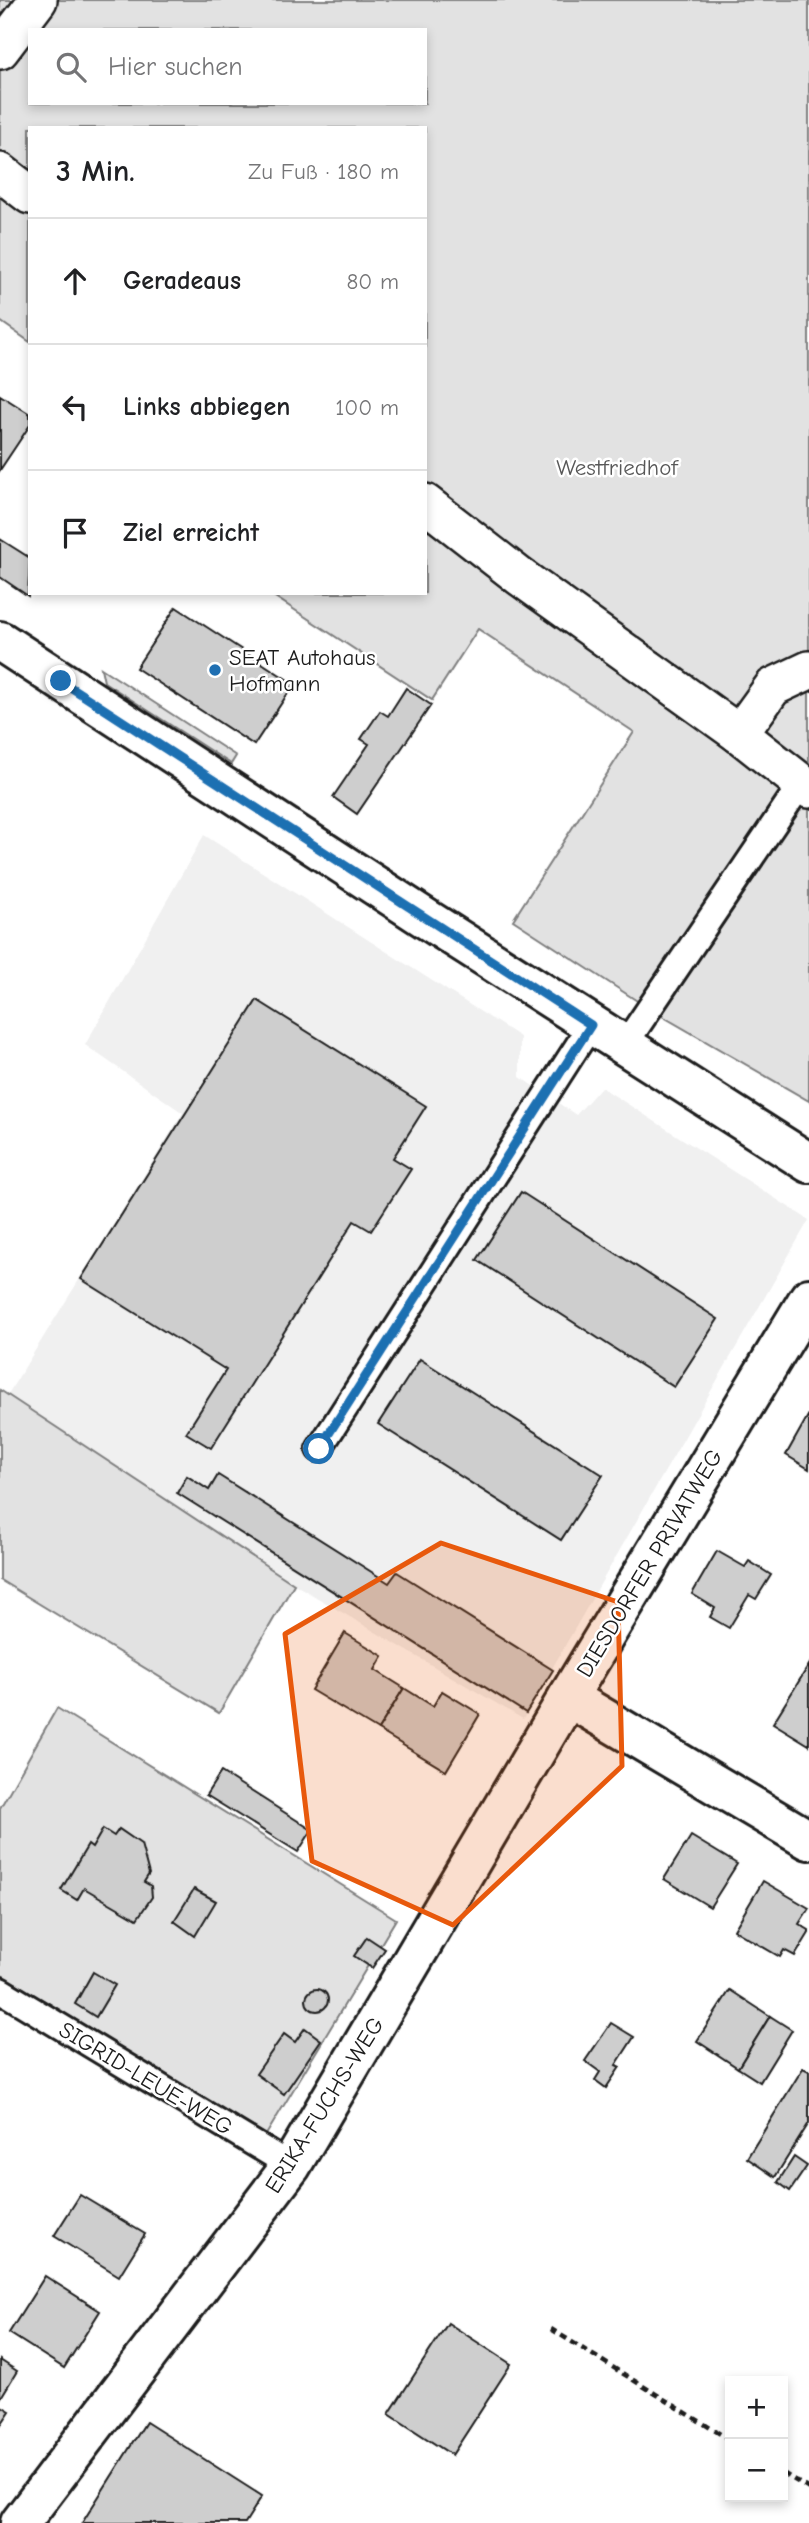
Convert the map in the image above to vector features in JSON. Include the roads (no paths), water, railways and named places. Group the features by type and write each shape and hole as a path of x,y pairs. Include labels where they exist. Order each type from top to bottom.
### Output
{"street":[{"path":"0,50 37,0"},
{"path":"0,172 28,193"},
{"path":"427,505 519,576 739,734 805,787"},
{"path":"0,641 591,1025 809,1163"},
{"path":"739,734 773,687 809,670"},
{"name":"DIESDORFER PRIVATWEG","path":"809,1298 568,1697 809,1840"},
{"name":"ERIKA-FUCHS-WEG","path":"20,2523 291,2166 568,1697"},
{"path":"0,2517 10,2523"}],"lane":[{"path":"624,1046 805,787"},
{"path":"319,1449 591,1025"},
{"name":"SIGRID-LEUE-WEG","path":"0,1990 291,2166"}],"place":[{"name":"SEAT Autohaus Hofmann","path":"215,670"}],"park label":[{"name":"Westfriedhof","path":"617,467"}]}
